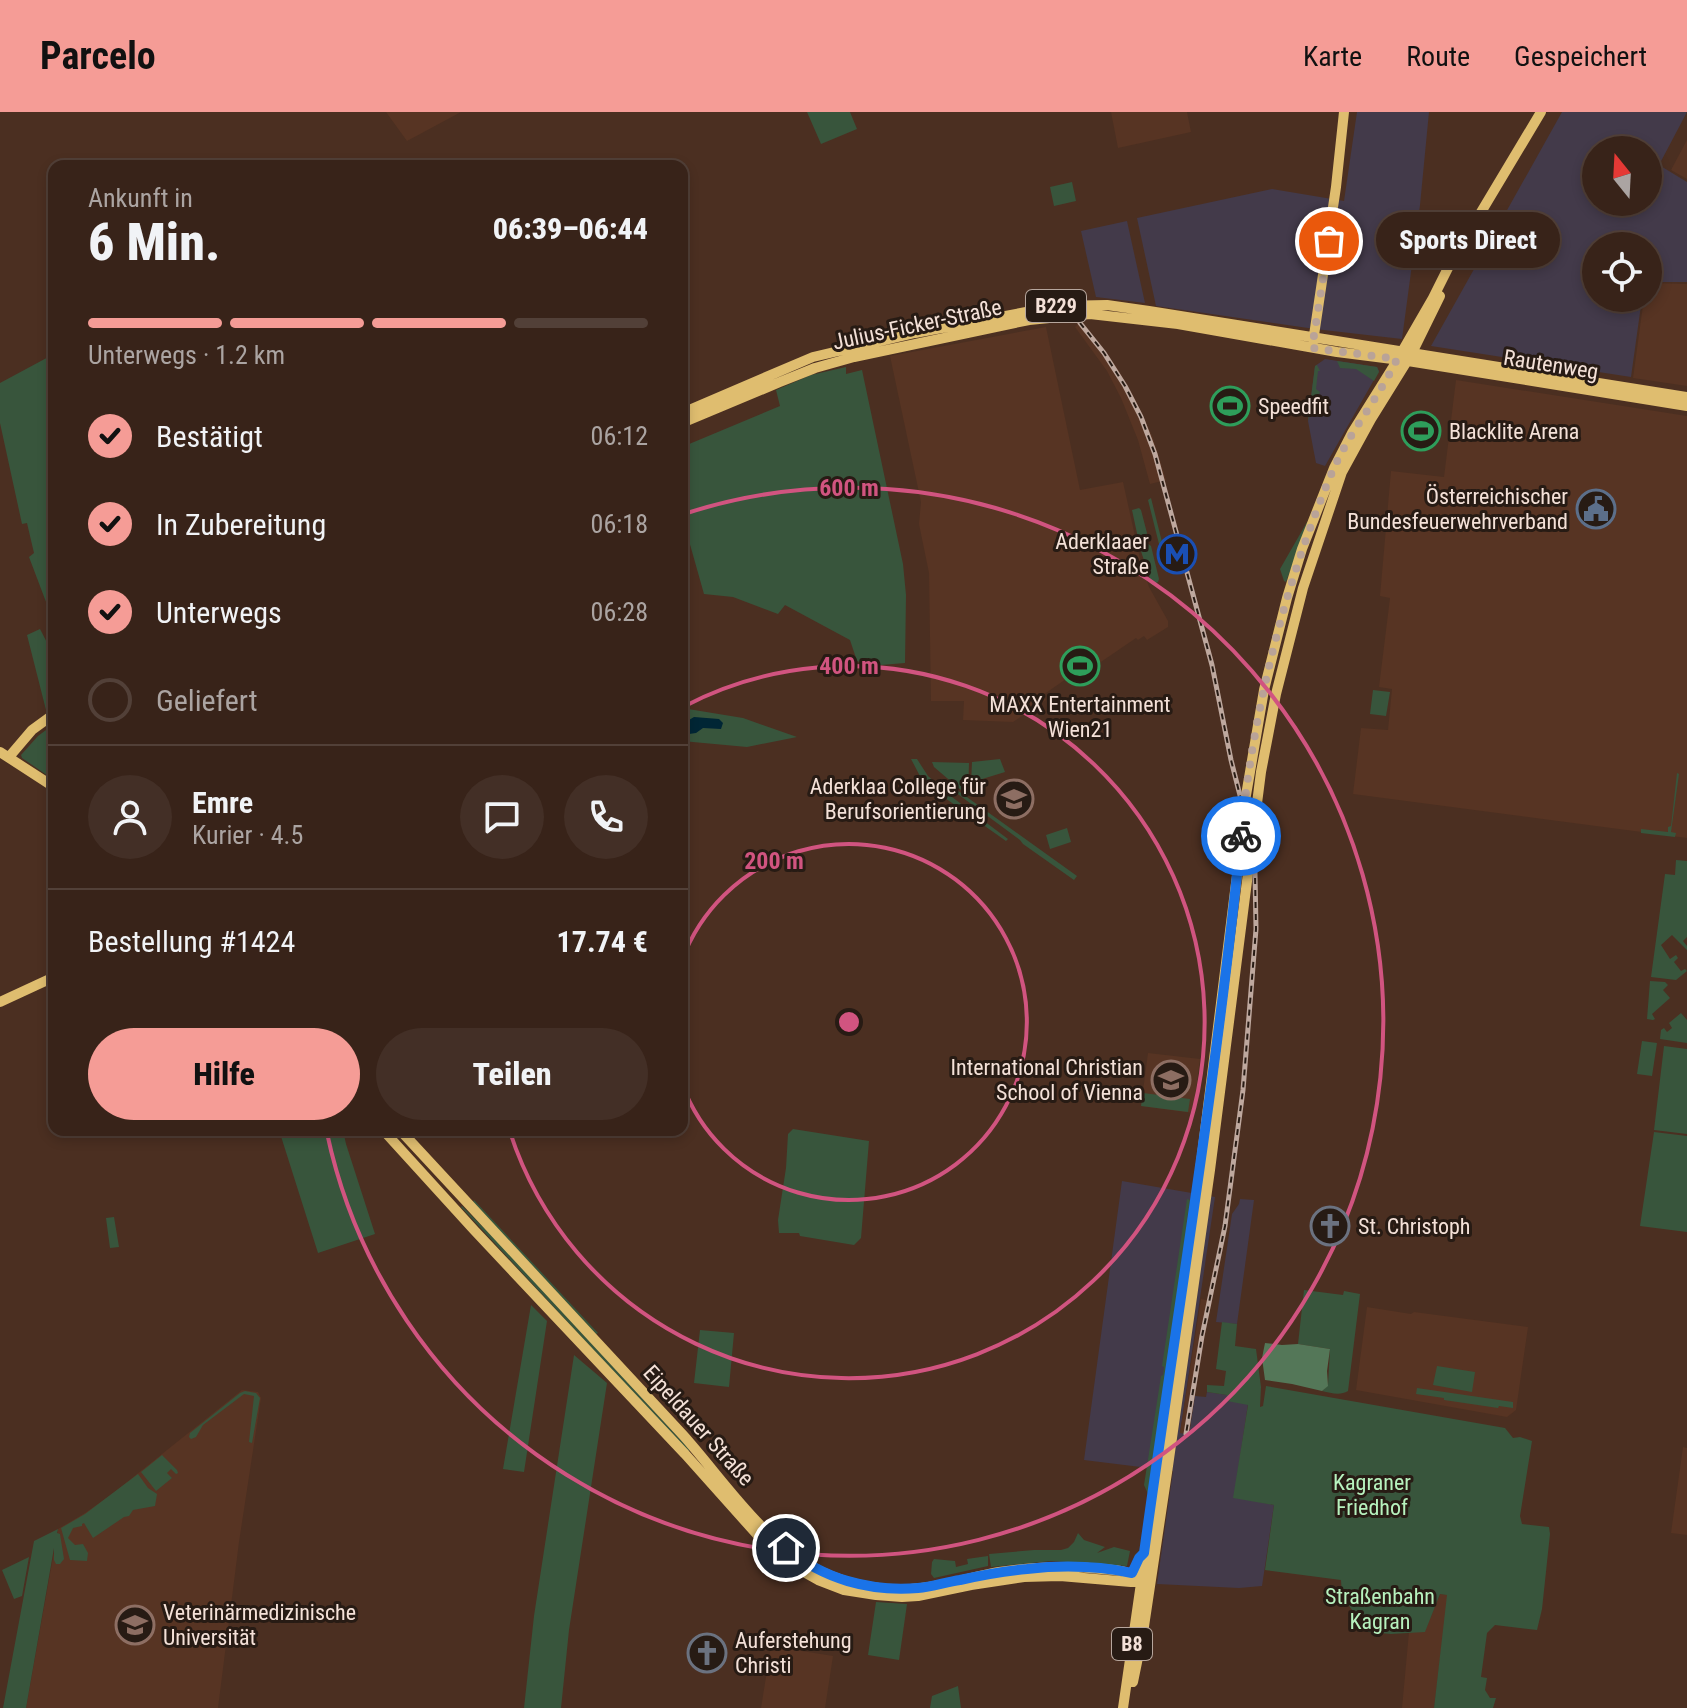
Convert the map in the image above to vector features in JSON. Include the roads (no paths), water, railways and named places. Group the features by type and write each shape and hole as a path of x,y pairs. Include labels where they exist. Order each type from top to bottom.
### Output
{"main road":[{"path":"1313,342 1335,198 1344,112"},
{"name":"B8","path":"1129,1708 1210,1170 1260,780 1276,694 1303,588 1342,472 1405,356 1450,264 1541,112"},
{"name":"Julius-Ficker-Straße","path":"688,410 813,357 915,333 1041,308 1075,305 1107,305 1197,323 1405,356"},
{"name":"Julius-Ficker-Straße","path":"688,421 815,368 1029,320 1090,314 1197,323"},
{"name":"B8","path":"1123,1708 1146,1582 1144,1553 1198,1187 1244,807 1264,690 1302,549 1334,468 1352,433 1405,356"},
{"name":"Rautenweg","path":"1405,356 1687,397"},
{"name":"Rautenweg","path":"1405,356 1687,406"},
{"path":"48,718 5,755 48,783"},
{"path":"0,1002 48,980"},
{"name":"Eipeldauer Straße","path":"388,1136 761,1539 791,1565 844,1590 902,1597 1024,1577 1060,1576 1146,1582"},
{"name":"Eipeldauer Straße","path":"406,1136 695,1448 772,1536 799,1559 844,1581 896,1589 921,1588 999,1572 1050,1567 1132,1573"},
{"path":"1144,1553 1132,1573 1146,1582"}],"water":[{"path":"694,717 719,719 723,723 721,729 703,728 689,734 688,721"}],"railway":[{"path":"1080,323 1125,386 1155,454 1212,665 1248,827 1255,873 1256,929 1243,1090 1225,1226 1186,1434"}],"place":[{"name":"Sports Direct","path":"1329,241"},
{"name":"Speedfit","path":"1230,406"},
{"name":"Blacklite Arena","path":"1421,431"},
{"name":"Österreichischer Bundesfeuerwehrverband","path":"1596,509"},
{"name":"Aderklaaer Straße","path":"1177,554"},
{"name":"MAXX Entertainment Wien21","path":"1080,666"},
{"name":"Aderklaa College für Berufsorientierung","path":"1014,799"},
{"name":"International Christian School of Vienna","path":"1171,1080"},
{"name":"St. Christoph","path":"1330,1226"},
{"name":"Veterinärmedizinische Universität","path":"135,1625"},
{"name":"Auferstehung Christi","path":"707,1653"}],"park label":[{"name":"Kagraner Friedhof","path":"1372,1494"},
{"name":"Straßenbahn Kagran","path":"1380,1608"}]}
